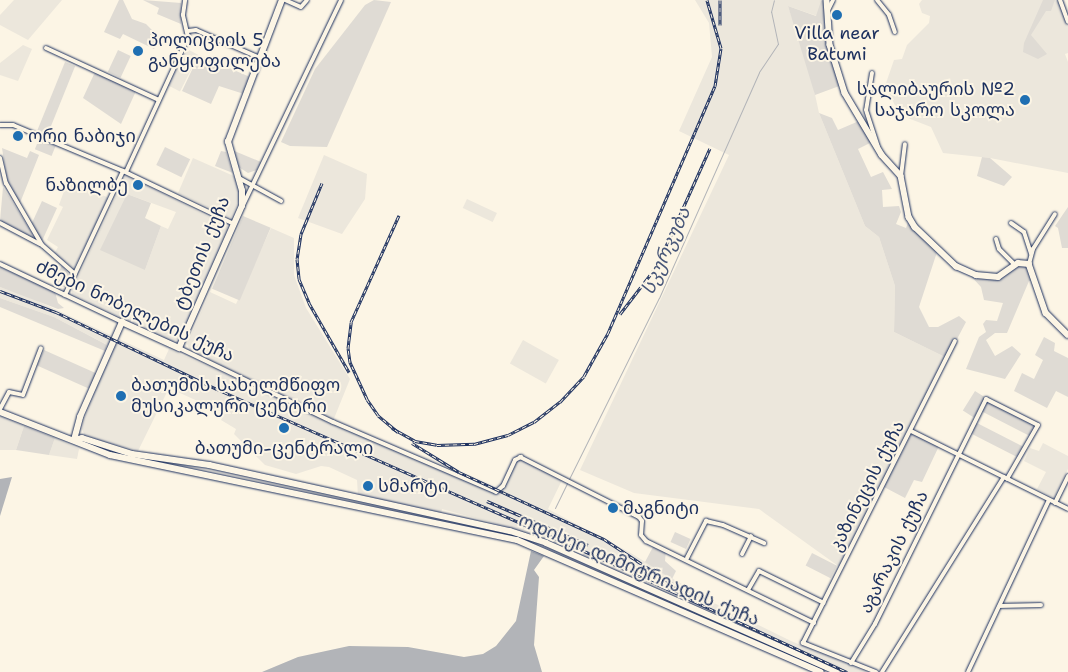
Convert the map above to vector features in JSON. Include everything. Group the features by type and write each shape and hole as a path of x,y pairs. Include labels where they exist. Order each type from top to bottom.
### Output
{"main road":[{"path":"0,410 110,455 200,474 204,464 132,454 82,438 74,440"},
{"name":"ოდისეი დიმიტრიადის ქუჩა","path":"204,464 533,538 837,672"},
{"path":"215,476 219,468"},
{"name":"ოდისეი დიმიტრიადის ქუჩა","path":"200,474 517,540 821,672"}],"street":[{"path":"65,295 184,47 188,31 183,15 185,0"},
{"path":"283,0 301,7 307,0"},
{"name":"ტბეთის ქუჩა","path":"179,348 242,206 242,191 228,142 283,0"},
{"path":"242,206 341,0"},
{"path":"827,0 826,12 830,44 842,85 855,114 878,148 901,176"},
{"path":"826,12 833,0"},
{"path":"877,0 890,15 895,32"},
{"path":"1060,0 1068,22"},
{"path":"188,31 196,30 260,58"},
{"path":"46,48 159,100"},
{"path":"872,73 866,110 878,148"},
{"path":"0,126 14,125 124,172 234,224"},
{"path":"905,144 901,176 909,217 915,228 956,266 992,278 1005,274 1015,265 1022,262 1029,264"},
{"path":"0,158 6,183 42,245"},
{"path":"237,176 281,201"},
{"path":"1056,214 1031,256 1029,264 1046,313 1068,334"},
{"path":"0,223 42,245 75,274"},
{"path":"1011,223 1024,232 1031,256"},
{"path":"996,239 999,249 1015,265"},
{"name":"ძმები ნობელების ქუჩა","path":"0,264 396,449 496,492 501,488 513,459 521,457 638,516 644,539 687,558 814,623"},
{"path":"74,440 80,418 122,322"},
{"name":"კაზინეცის ქუჩა","path":"851,663 803,643 955,341"},
{"path":"0,410 9,392 23,395 41,348"},
{"name":"აგარაკის ქუჩა","path":"851,663 875,624 986,400 1038,425 1005,478"},
{"path":"911,431 959,452 1068,510"},
{"path":"1055,503 1068,476"},
{"path":"882,672 1005,478"},
{"path":"968,672 1049,500"},
{"path":"687,558 706,521 751,536 764,543"},
{"path":"742,554 751,536"},
{"path":"748,590 759,571 824,603"},
{"path":"1000,606 1041,605"},
{"path":"851,663 876,672"}],"shaded area":[{"path":"14,0 62,0 28,40 0,25 0,15"},
{"path":"119,0 123,0 132,19 146,24 160,38 154,49 123,34 120,39 104,32"},
{"path":"143,0 181,3 181,24 157,14 159,8"},
{"path":"374,0 391,2 327,147 290,146 281,142 315,69 365,5"},
{"path":"695,0 827,0 817,16 788,6 810,71 819,113 865,226 879,237 895,286 894,332 947,358 841,568 759,509 634,493 580,470 729,155 679,131 712,57 709,23"},
{"name":"სალიბაურის №2 საჯარო სკოლა","path":"922,0 1060,0 1068,25 1068,53 1065,54 1068,62 1068,173 990,158 943,153 931,127 900,115 885,86 894,60 902,59 907,45 929,23 930,16 922,13 919,4"},
{"path":"1043,0 1055,0 1051,11 1046,11 1031,35 1047,54 1038,59 1023,52 1024,43"},
{"path":"821,1 827,2 826,19 842,85 815,95 788,6 816,16"},
{"path":"23,45 32,49 18,81 0,75 0,63"},
{"path":"187,49 199,55 180,91 168,86"},
{"path":"118,50 131,56 121,78 108,72"},
{"path":"199,55 250,77 244,94 219,86 211,104 182,91"},
{"path":"65,62 75,66 47,135 37,131"},
{"path":"95,72 136,91 121,124 83,98"},
{"path":"819,113 832,118 838,130 859,121 874,141 858,149 871,177 883,172 892,189 882,190 883,207 899,206 901,212 896,224 906,228 909,220 938,249 919,307 929,327 938,327 959,316 966,322 947,358 894,332 895,286 879,237 865,226"},
{"path":"39,139 56,146 52,156 35,149"},
{"path":"165,147 190,159 181,177 156,165"},
{"path":"2,148 27,158 30,151 39,155 20,203 7,180"},
{"path":"232,150 261,162 257,170 248,173 237,166"},
{"path":"221,151 226,152 233,173 215,166"},
{"path":"324,155 367,174 365,199 342,234 298,218"},
{"path":"982,157 990,158 1012,177 1004,186 977,176"},
{"path":"193,158 236,177 240,198 231,218 178,193"},
{"path":"126,175 229,227 180,339 172,342 72,294 72,290","holes":["127,194 176,212 168,229 161,226 145,270"]},
{"path":"68,180 109,198 74,268 54,254 58,247 47,240 63,207 59,205"},
{"path":"3,187 32,233 34,240 0,221"},
{"path":"127,194 151,203 145,218 161,226 145,270 100,250"},
{"path":"467,199 497,213 493,222 463,208"},
{"path":"42,201 57,208 42,241 31,225"},
{"path":"1068,207 1068,248 1062,248 1058,228 1055,226"},
{"path":"243,216 271,228 240,300 212,289"},
{"path":"271,228 294,238 294,275 306,308 350,379 333,421 496,492 501,488 513,459 521,457 563,478 548,509 629,552 710,601 791,641 867,672 843,672 530,533 442,509 441,514 358,496 357,480 329,467 321,466 296,474 265,465 234,434 236,429 221,420 224,413 169,388 138,451 85,436 82,429 84,419 113,348 54,317 0,298 0,287 27,296 164,360 169,349 322,417 190,350 187,344 210,292 236,304"},
{"path":"1029,264 1036,280 1029,281 1007,333 995,333 986,340 995,356 1012,346 1021,354 1005,379 966,369 979,337 986,332 983,324 986,320 997,321 1003,303 984,300 981,287 967,272 992,278 1015,265"},
{"path":"62,265 72,279 67,287 52,286"},
{"path":"0,267 55,292 58,303 64,308 58,309 0,287"},
{"path":"0,298 54,317 107,345 105,351 0,307"},
{"path":"1044,337 1055,343 1054,351 1068,358 1068,397 1056,391 1047,408 1014,391 1022,373 1034,379 1043,360 1035,355"},
{"path":"523,340 559,360 546,383 510,364"},
{"path":"44,350 96,373 89,389 37,366"},
{"path":"975,391 986,398 974,417 963,411"},
{"path":"986,399 1038,425 1032,437 980,411"},
{"path":"0,416 24,426 16,450 0,450"},
{"path":"975,422 1025,447 1019,458 970,433"},
{"path":"24,426 55,438 49,455 16,450"},
{"path":"912,433 939,446 922,482 914,480 905,498 884,487"},
{"path":"55,438 79,449 77,459 49,455"},
{"path":"1043,443 1068,456 1068,469 1054,498 1037,489 1046,472 1024,461 1030,448 1039,451"},
{"path":"224,472 503,532 535,542 831,672 535,543 503,533"},
{"path":"12,477 0,516 0,479"},
{"path":"675,532 691,539 686,549 671,542"},
{"path":"654,545 666,550 665,561 676,571 672,579 645,562"},
{"path":"531,551 544,556 534,570 539,577 534,645 542,672 262,672 298,657 349,646 408,647 464,657 483,654 496,646 516,621"},
{"path":"812,553 837,566 831,578 806,565"}],"waterway":[{"name":"სკურკუბა","path":"569,479 659,298 759,72 778,44 771,12 774,0"},
{"name":"სკურკუბა","path":"555,508 567,483"}],"railway":[{"path":"392,428 415,441 437,445 474,444 508,435 534,422 560,402 584,376 608,333 715,86 721,48 707,0"},
{"path":"720,0 720,25"},
{"path":"620,314 657,266 710,148"},
{"path":"322,183 301,234 297,259 299,279 309,303 349,372"},
{"path":"398,432 378,415 367,399 350,362 348,348 351,322 399,215"},
{"path":"0,291 56,312 217,389 622,568 847,672"},
{"path":"412,443 459,472 604,539 683,591"},
{"path":"487,501 588,545"}],"place":[{"name":"Villa near Batumi","path":"837,15"},
{"name":"პოლიციის 5 განყოფილება","path":"138,51"},
{"name":"სალიბაურის №2 საჯარო სკოლა","path":"1025,100"},
{"name":"ორი ნაბიჯი","path":"18,136"},
{"name":"ნაზილბე","path":"138,185"},
{"name":"ბათუმის სახელმწიფო მუსიკალური ცენტრი","path":"121,396"},
{"name":"ბათუმი-ცენტრალი","path":"284,428"},
{"name":"სმარტი","path":"368,486"},
{"name":"მაგნიტი","path":"613,508"}]}
